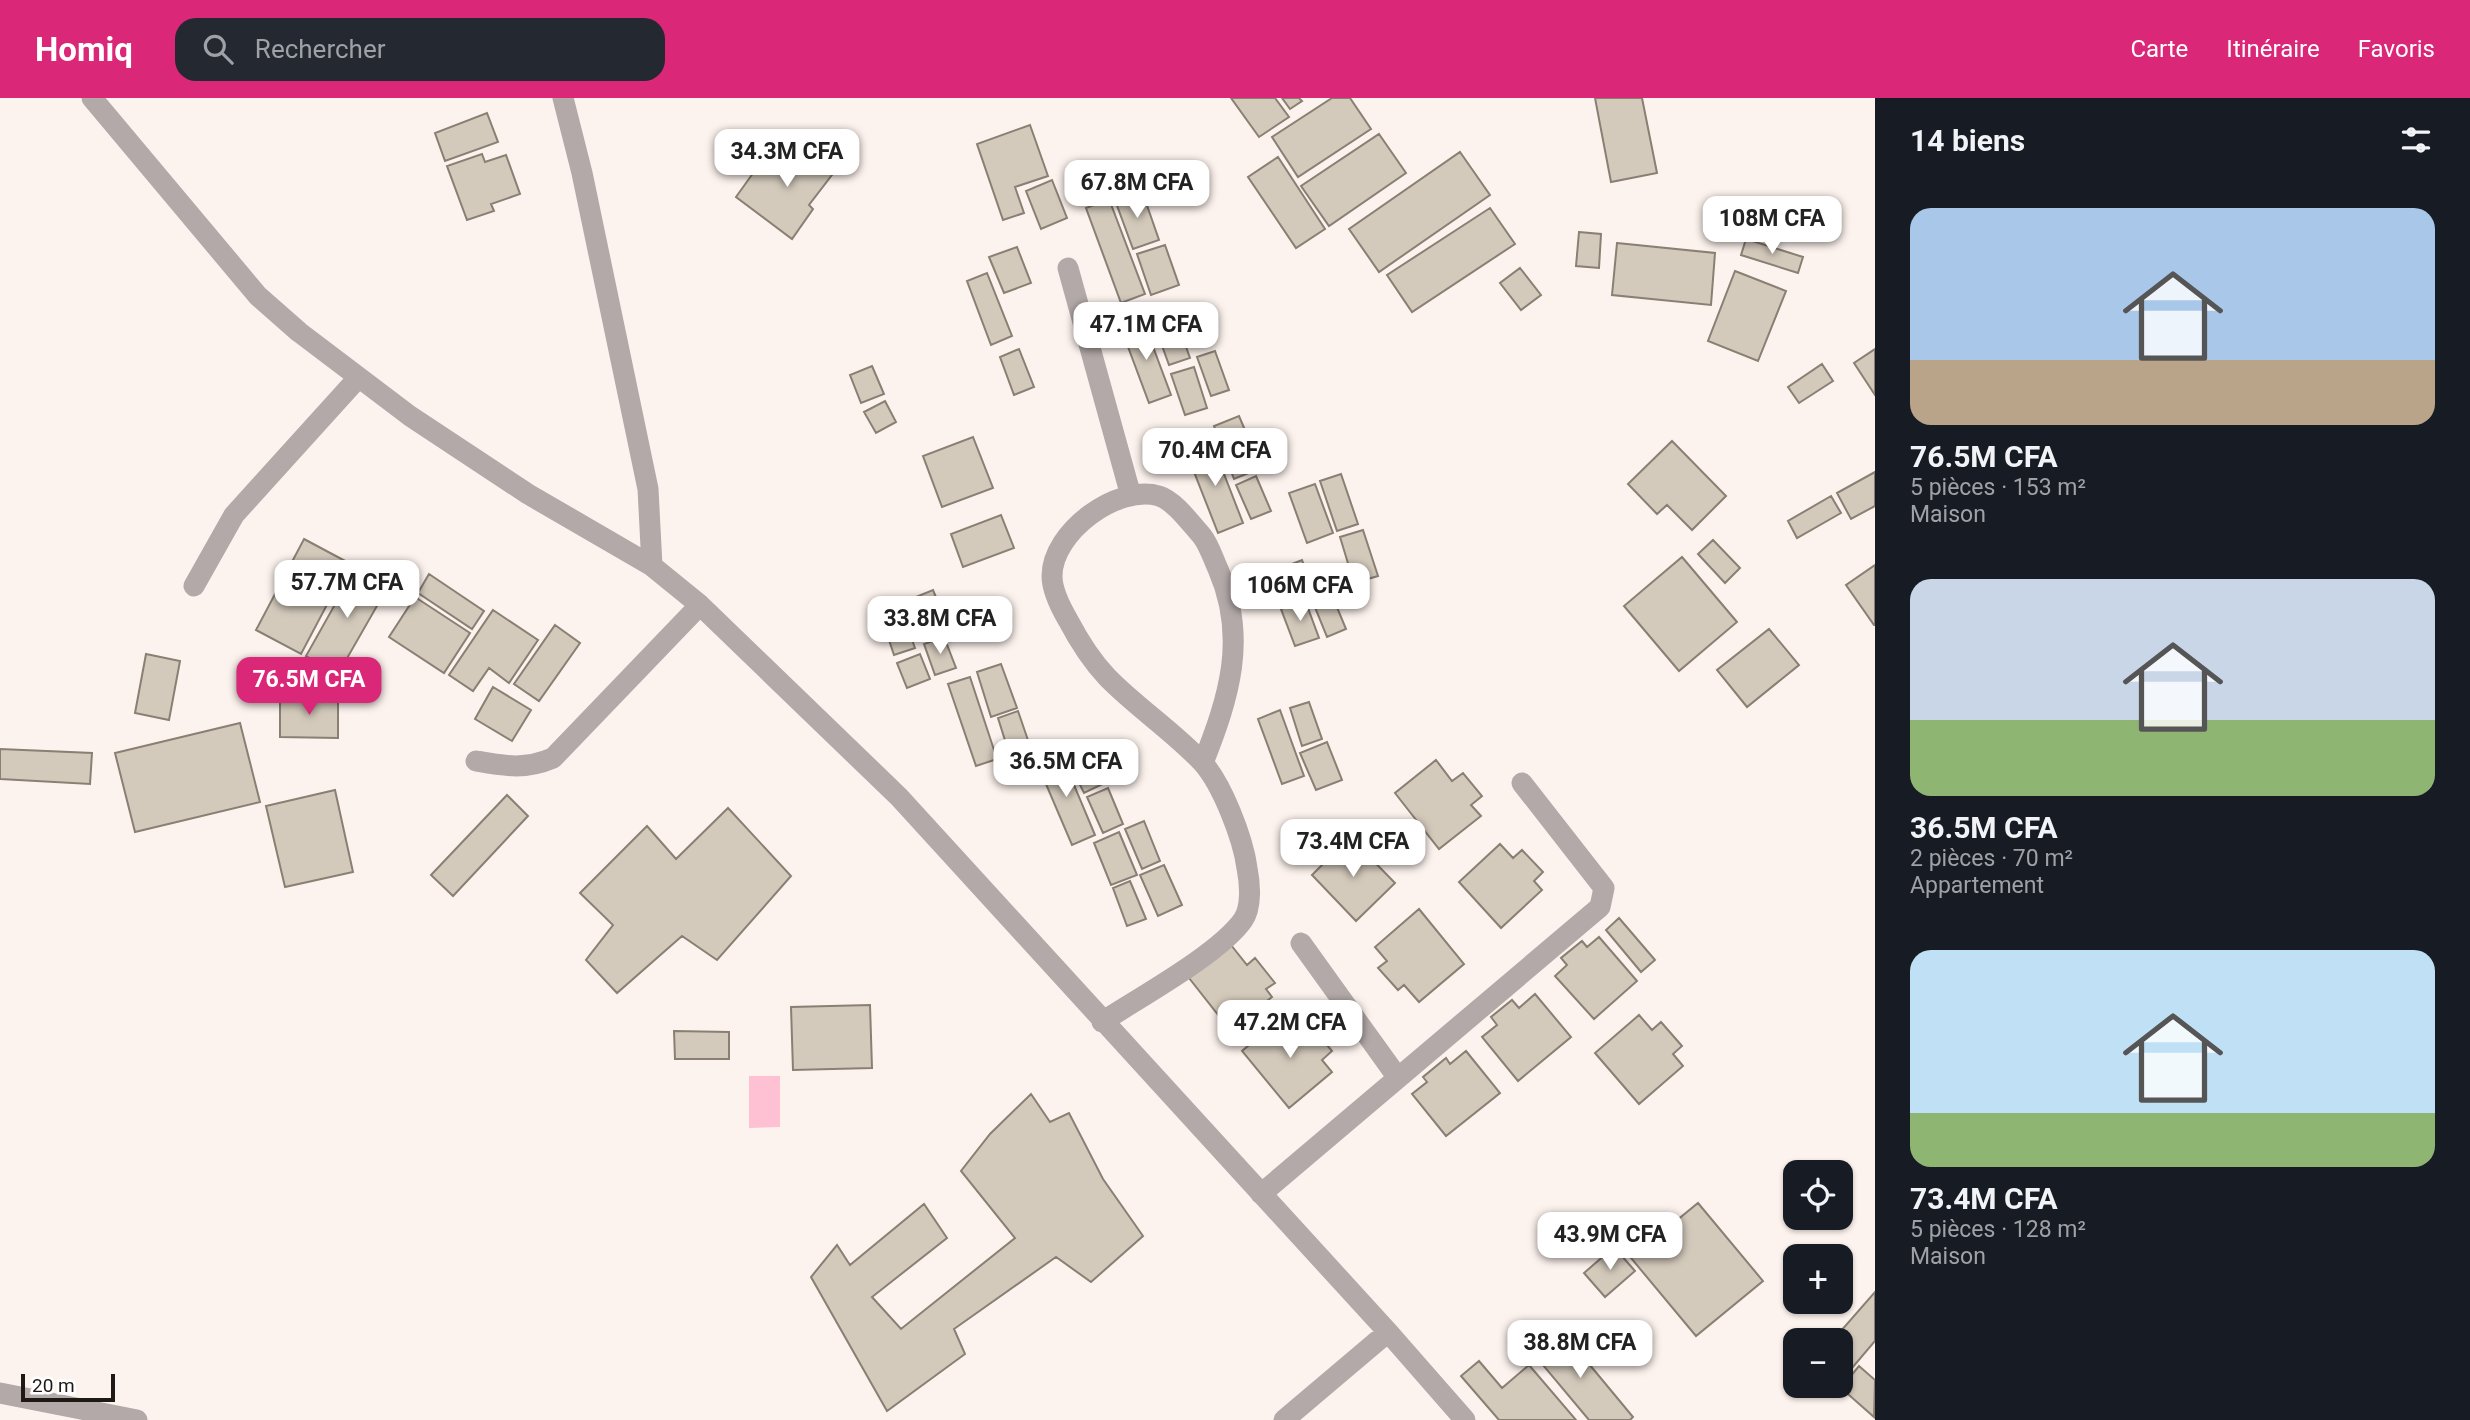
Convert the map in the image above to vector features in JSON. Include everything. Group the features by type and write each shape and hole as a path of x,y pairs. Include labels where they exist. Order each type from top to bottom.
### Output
{"street":[{"path":"92,98 258,296 358,378 528,494 652,566 700,605 899,797 1388,1332 1465,1420"},
{"path":"563,98 607,287 648,489 652,566"},
{"path":"1068,268 1131,496"},
{"path":"194,586 234,515 358,378"},
{"path":"1102,1022 1223,941 1245,917 1250,886 1246,856 1234,822 1203,763 1107,677 1084,649 1060,607 1052,576 1062,542 1094,511 1131,496 1160,496 1183,515 1205,539 1223,580 1234,621 1231,679 1222,715 1203,763"},
{"path":"476,761 516,768 534,766 553,758 700,605"},
{"path":"1261,1194 1600,907 1604,888 1522,783"},
{"path":"1301,943 1398,1078"},
{"path":"1284,1420 1388,1332"},
{"path":"0,1393 137,1420"}],"shaded area":[{"path":"749,1076 780,1076 780,1127 749,1128"}],"building":[{"path":"1231,98 1275,98 1289,117 1259,137"},
{"path":"1282,98 1299,98 1302,101 1290,109"},
{"path":"1332,98 1350,98 1371,129 1298,177 1272,137"},
{"path":"1595,98 1642,98 1657,173 1611,182"},
{"path":"487,113 498,142 445,161 435,133"},
{"path":"1030,125 1048,176 1015,187 1024,213 1003,220 977,144"},
{"path":"1379,134 1406,173 1329,226 1301,186"},
{"path":"797,143 835,171 809,205 813,209 792,239 736,197 756,169 762,173 780,149 788,155"},
{"path":"1460,152 1490,195 1379,272 1349,229"},
{"path":"482,154 485,162 506,155 520,194 491,204 494,211 467,220 447,166"},
{"path":"1278,157 1325,229 1296,248 1248,177"},
{"path":"1052,180 1067,218 1041,229 1026,191"},
{"path":"1142,191 1159,240 1133,249 1115,200"},
{"path":"1109,199 1145,294 1121,303 1086,208"},
{"path":"1490,208 1515,244 1412,312 1387,275"},
{"path":"1579,232 1601,234 1599,268 1576,266"},
{"path":"1746,239 1803,257 1798,273 1741,255"},
{"path":"1617,243 1715,253 1711,305 1612,295"},
{"path":"1165,245 1179,285 1151,295 1137,254"},
{"path":"1017,247 1031,283 1004,293 989,257"},
{"path":"1520,268 1541,295 1521,310 1500,283"},
{"path":"1735,271 1786,291 1758,361 1708,341"},
{"path":"987,273 1012,336 991,345 967,281"},
{"path":"1172,308 1190,358 1169,365 1151,315"},
{"path":"1143,320 1171,395 1149,403 1121,328"},
{"path":"1019,349 1034,387 1014,395 1000,357"},
{"path":"1875,349 1875,395 1854,363"},
{"path":"1215,351 1229,390 1211,396 1197,357"},
{"path":"1822,364 1833,381 1799,403 1788,387"},
{"path":"872,366 884,394 861,403 850,375"},
{"path":"1194,367 1207,408 1185,415 1171,374"},
{"path":"885,401 896,422 876,433 864,412"},
{"path":"1239,416 1261,468 1234,479 1214,426"},
{"path":"973,437 993,488 942,507 923,456"},
{"path":"1672,441 1726,496 1692,530 1667,505 1657,514 1628,484"},
{"path":"1212,443 1243,523 1218,533 1187,454"},
{"path":"1875,472 1875,506 1851,519 1837,493"},
{"path":"1341,474 1358,524 1337,531 1320,481"},
{"path":"1256,476 1271,511 1251,519 1236,485"},
{"path":"1315,484 1333,533 1307,543 1289,493"},
{"path":"1831,496 1841,513 1797,538 1788,521"},
{"path":"1001,515 1014,548 963,567 951,534"},
{"path":"1363,530 1378,576 1354,583 1340,537"},
{"path":"304,539 349,563 301,654 256,630"},
{"path":"1713,540 1740,568 1725,583 1698,554"},
{"path":"1682,557 1737,622 1679,671 1624,606"},
{"path":"1302,560 1310,583 1266,599 1258,577"},
{"path":"1875,565 1875,625 1874,625 1846,585"},
{"path":"356,567 389,585 338,674 306,656"},
{"path":"429,574 484,611 472,629 418,593"},
{"path":"1329,588 1346,629 1327,637 1310,595"},
{"path":"933,590 948,627 920,637 906,601"},
{"path":"415,597 470,633 444,673 389,637"},
{"path":"1305,600 1319,638 1295,646 1281,609"},
{"path":"899,603 915,648 894,655 879,610"},
{"path":"493,610 538,640 509,683 489,668 473,691 449,675"},
{"path":"555,625 580,643 539,701 514,684"},
{"path":"1769,629 1799,665 1747,707 1717,670"},
{"path":"944,637 956,668 935,675 924,644"},
{"path":"146,654 180,661 169,720 135,713"},
{"path":"920,654 930,679 907,688 897,663"},
{"path":"1001,664 1017,708 991,717 977,672"},
{"path":"970,677 997,759 976,766 948,684"},
{"path":"493,687 531,710 512,741 475,719"},
{"path":"280,696 338,697 338,738 280,737"},
{"path":"1309,702 1322,739 1302,746 1290,708"},
{"path":"1280,710 1304,776 1282,784 1258,719"},
{"path":"1018,711 1030,746 1009,753 998,718"},
{"path":"240,723 260,802 135,832 115,753"},
{"path":"1093,741 1111,780 1084,793 1065,754"},
{"path":"1327,742 1342,780 1316,790 1300,753"},
{"path":"0,749 92,753 90,784 0,779"},
{"path":"1061,754 1095,835 1072,845 1037,763"},
{"path":"1436,760 1452,781 1463,773 1482,796 1471,805 1481,816 1439,849 1395,793"},
{"path":"1108,788 1123,824 1103,833 1087,797"},
{"path":"335,790 353,872 285,887 266,806"},
{"path":"507,795 528,816 453,896 431,875"},
{"path":"728,808 791,876 717,960 682,936 617,993 586,960 613,925 580,893 647,826 676,859"},
{"path":"1144,821 1160,861 1142,869 1125,829"},
{"path":"1119,832 1137,875 1111,885 1094,843"},
{"path":"1350,837 1395,883 1356,921 1312,875"},
{"path":"1500,844 1513,858 1522,850 1543,872 1534,881 1542,890 1501,928 1459,882"},
{"path":"1164,865 1182,905 1158,916 1140,875"},
{"path":"1130,881 1146,919 1127,926 1113,888"},
{"path":"1419,909 1464,964 1419,1002 1404,985 1398,990 1378,968 1387,961 1375,947"},
{"path":"1619,918 1655,960 1641,972 1606,930"},
{"path":"1599,937 1637,981 1594,1019 1555,976 1567,965 1561,958 1582,941 1587,947"},
{"path":"1231,945 1247,965 1255,958 1275,983 1266,989 1272,997 1230,1030 1189,978"},
{"path":"1535,994 1571,1037 1518,1081 1482,1037 1497,1025 1491,1017 1512,1000 1519,1008"},
{"path":"870,1005 872,1068 793,1070 791,1007"},
{"path":"1285,1015 1302,1036 1312,1027 1332,1051 1322,1060 1332,1072 1289,1108 1242,1051"},
{"path":"1639,1015 1652,1030 1661,1022 1682,1046 1673,1054 1683,1066 1639,1104 1595,1053"},
{"path":"674,1031 729,1032 729,1059 675,1059"},
{"path":"1466,1051 1500,1093 1446,1136 1412,1094 1427,1082 1423,1077 1446,1058 1450,1064"},
{"path":"1031,1094 1050,1122 1069,1113 1103,1179 1143,1236 1091,1282 1056,1257 954,1329 965,1354 887,1411 811,1277 837,1245 850,1265 924,1204 947,1238 872,1297 901,1329 1015,1238 961,1171 990,1134"},
{"path":"1698,1203 1763,1281 1696,1336 1631,1258"},
{"path":"1614,1247 1635,1271 1605,1297 1584,1273"},
{"path":"1875,1292 1875,1341 1853,1367 1853,1328 1844,1328"},
{"path":"1560,1329 1633,1417 1630,1420 1589,1420 1532,1352"},
{"path":"1479,1361 1502,1388 1529,1365 1576,1420 1499,1420 1461,1376"},
{"path":"1859,1366 1875,1380 1874,1417 1852,1398 1853,1373"}]}
